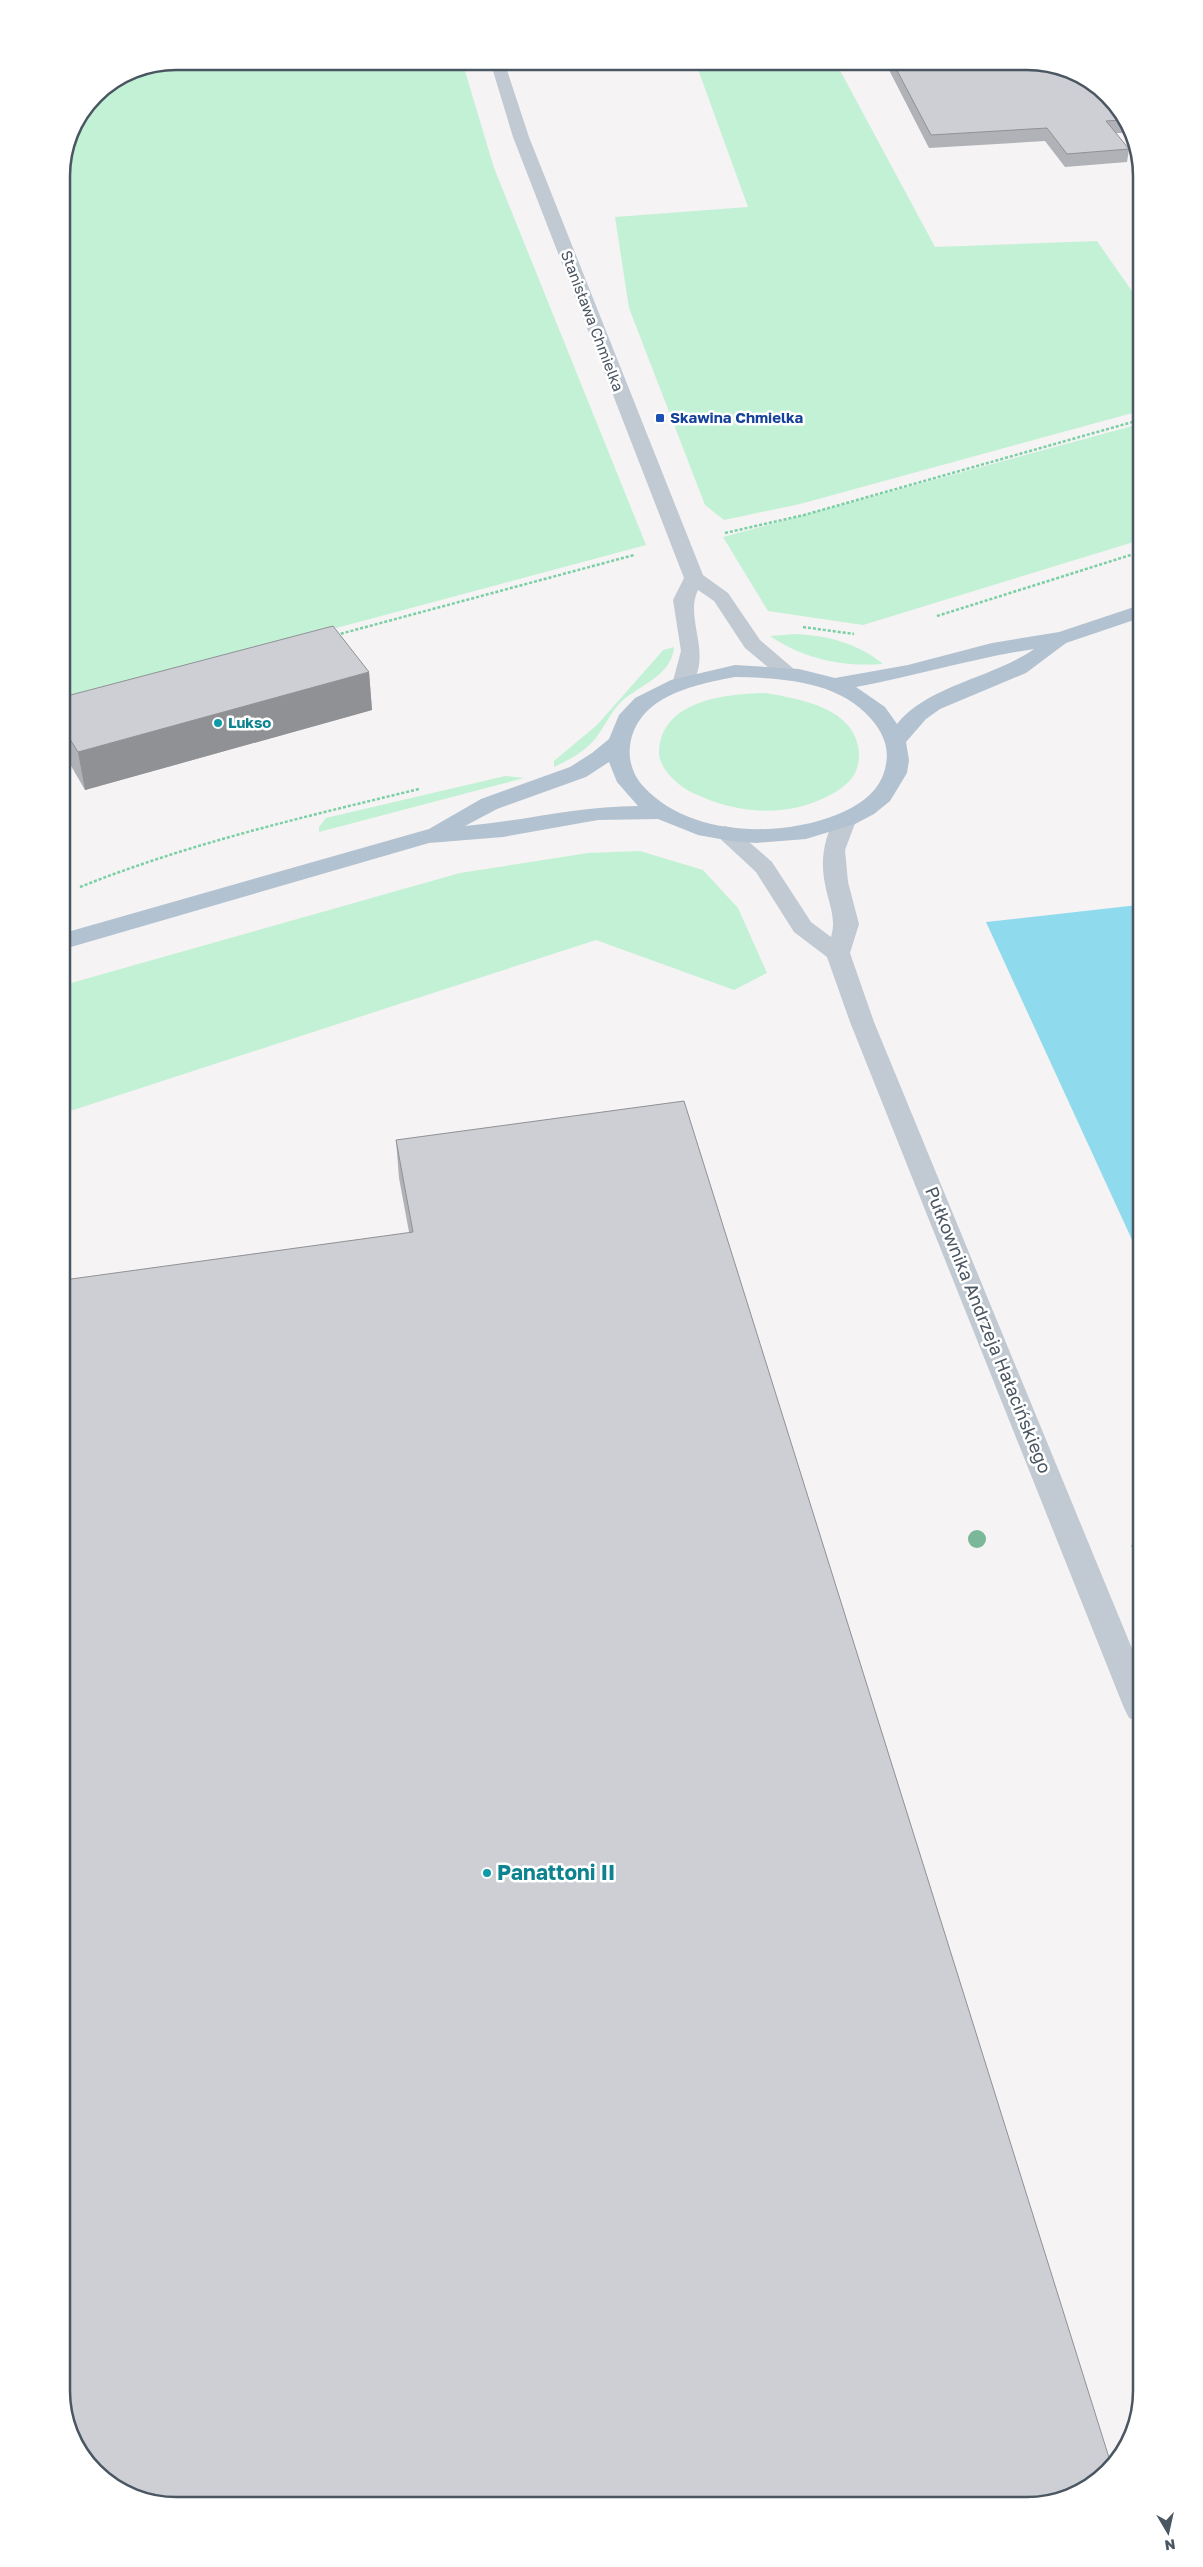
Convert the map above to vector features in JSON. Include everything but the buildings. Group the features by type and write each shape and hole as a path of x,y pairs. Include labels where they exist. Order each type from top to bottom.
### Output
{"main road":[{"path":"832,685 910,671 992,649 1063,638 1133,613"},
{"path":"896,741 904,726 930,705 1015,670 1063,638"},
{"path":"735,671 788,674 832,685 854,696 873,709 887,724 896,741 899,756 897,771 890,785 864,811 845,821 818,830 788,835 757,836 725,833 682,821 664,812 642,797 627,780 619,761 618,742 623,727 632,713 652,697 684,681 735,671"},
{"path":"428,836 489,804 578,772 600,758 618,742"},
{"path":"70,939 428,836 503,830 598,813 664,812"}],"street":[{"name":"Stanisława Chmielka","path":"500,70 521,137 694,578"},
{"path":"684,681 691,651 683,600 694,578 722,597 752,644 788,674"},
{"path":"725,833 764,867 780,889 802,928 838,952 847,924 834,863 834,850 845,821"},
{"name":"Pułkownika Andrzeja Hałacińskiego","path":"838,952 862,1022 1133,1691"}],"path":[{"path":"332,636 679,543 804,515 1133,422"},
{"path":"928,619 1133,554"},
{"path":"802,627 861,635"},
{"path":"72,890 108,875 176,852 332,810"}],"green space":[{"path":"169,70 465,70 494,168 646,545 70,699 70,169 78,136 88,117 106,96 123,84 142,76"},
{"path":"698,70 840,70 935,247 1097,241 1133,293 1133,413 800,504 724,520 705,505 629,308 615,217 748,207"},
{"path":"1133,426 1133,542 863,625 768,611 723,537"},
{"path":"796,634 842,642 863,651 883,664 838,663 824,660 796,650 770,636"},
{"path":"674,647 668,665 654,678 622,701 591,744 565,762 554,767 554,761 597,725 663,650"},
{"path":"765,693 792,698 820,707 834,713 845,722 853,733 858,746 859,757 854,775 845,785 828,796 792,808 775,810 741,809 709,800 687,790 665,770 659,751 663,734 671,721 684,710 715,698"},
{"path":"505,776 524,778 319,832 319,827 326,818"},
{"path":"640,851 703,870 738,908 767,973 734,990 596,940 70,1111 70,983 460,873 588,853"}],"water":[{"path":"1133,906 1133,1242 986,922"}],"place":[{"name":"Skawina Chmielka","path":"660,418"},
{"name":"Lukso","path":"218,723"},
{"name":"Panattoni II","path":"487,1873"}]}
